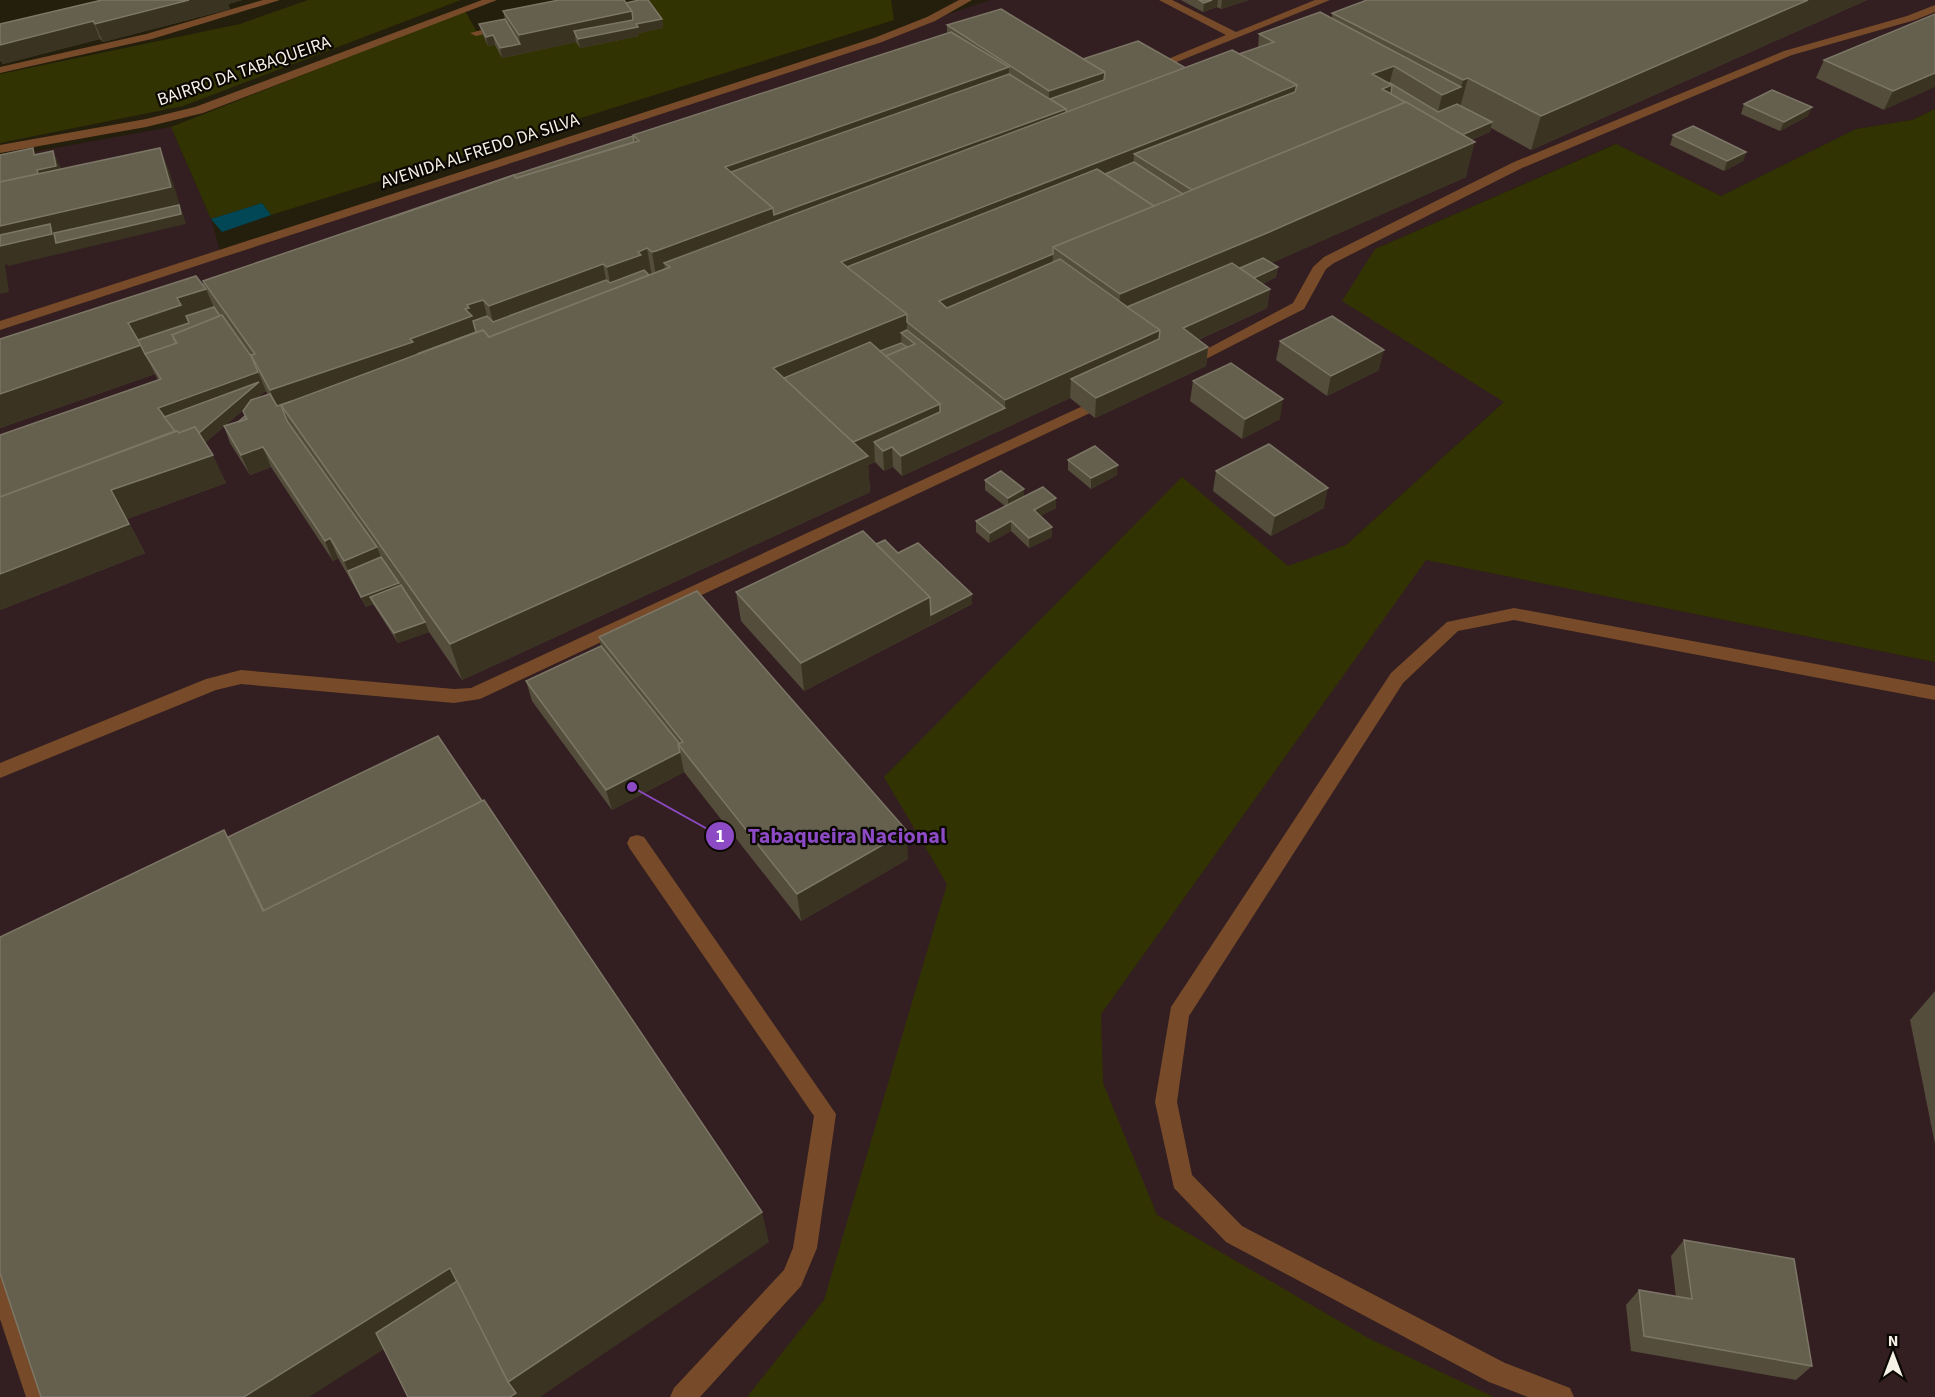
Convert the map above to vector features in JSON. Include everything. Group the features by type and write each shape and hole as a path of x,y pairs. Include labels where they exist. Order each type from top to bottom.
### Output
{"street":[{"path":"0,70 148,37 275,0"},
{"name":"BAIRRO DA TABAQUEIRA","path":"0,149 146,123 199,110 492,0"},
{"name":"AVENIDA ALFREDO DA SILVA","path":"0,326 878,40 966,0"},
{"path":"1167,63 1325,0"},
{"path":"1164,1 1236,36"},
{"path":"1196,359 1299,306 1320,267 1329,260 1518,165 1788,53 1911,18 1935,8"},
{"path":"476,33 519,24"},
{"path":"0,771 212,684 241,676 454,696 474,694 1085,410"},
{"path":"1561,1397 1498,1373 1234,1234 1182,1180 1166,1102 1179,1014 1397,678 1453,626 1514,614 1935,693"},
{"path":"637,843 825,1114 805,1248 793,1278 683,1397"},
{"path":"0,1283 39,1397"}],"shaded area":[{"path":"308,0 461,0 183,106 0,143 0,74 240,24"},
{"path":"650,0 891,0 894,20 271,215 262,203 211,219 171,127 465,11 477,32"},
{"path":"990,0 1935,0 1935,109 1912,120 1856,129 1721,196 1615,144 1375,249 1505,401 1347,544 1935,662 1935,1397 0,1397 0,158 171,127 211,219 221,254 601,131"},
{"path":"1935,109 1935,662 1426,560 1101,1014 1103,1083 1157,1215 1368,1338 1494,1397 747,1397 824,1300 947,884 884,777 1182,477 1288,566 1346,545 1504,402 1342,301 1375,249 1616,144 1721,196 1856,129 1912,120"}],"water":[{"path":"262,203 271,215 222,232 211,219"}],"building":[{"path":"102,0 189,0 95,24 93,21 0,45 0,24"},
{"path":"559,0 624,0 632,11 519,35 503,11"},
{"path":"648,0 662,19 636,24 638,27 578,39 574,31 633,20 632,11 626,3"},
{"path":"1367,0 1808,0 1541,116 1468,78 1463,80 1332,13"},
{"path":"1001,9 1105,72 1049,91 947,25"},
{"path":"1320,12 1461,87 1442,95 1394,66 1372,74 1392,85 1382,89 1406,102 1192,190 1134,154 1295,92 1297,85 1239,54 1274,42 1259,34"},
{"path":"1935,14 1935,73 1893,91 1824,60"},
{"path":"505,19 520,44 500,48 493,35 486,37 479,24"},
{"path":"951,32 1009,67 725,167 773,208 656,251 652,252 647,248 638,252 641,255 607,267 603,264 489,306 483,300 467,305 469,308 465,309 472,316 410,339 413,342 270,390 251,355 255,354 203,281 514,175 516,178 639,141 633,135"},
{"path":"1138,41 1186,68 1066,113 1066,109 1050,99 1104,80 1105,72 1083,59"},
{"path":"1232,50 1297,85 841,262 907,314 773,368 868,456 450,644 281,405 483,330 489,337 670,267 664,263"},
{"path":"1009,74 1066,109 774,215 773,208 731,172"},
{"path":"1389,83 1438,112 1457,104 1492,122 1462,135 1391,94 1392,85"},
{"path":"1772,90 1812,107 1784,122 1744,104"},
{"path":"1406,102 1475,142 1120,294 1053,247"},
{"path":"1693,126 1746,152 1727,161 1673,135"},
{"path":"633,136 634,142 516,178 514,175"},
{"path":"33,148 34,155 53,151 56,166 37,170 38,174 0,182 0,155"},
{"path":"160,148 171,187 0,226 0,182"},
{"path":"1134,162 1183,194 1154,206 1105,174"},
{"path":"1097,169 1154,206 1053,247 1053,254 939,301 947,308 1060,259 1160,330 1005,400 907,322 907,314 847,267"},
{"path":"179,205 181,214 56,243 54,233"},
{"path":"50,224 52,234 0,246 0,235"},
{"path":"1263,258 1278,267 1254,278 1240,268"},
{"path":"1232,263 1270,289 1183,328 1208,347 1096,398 1071,379 1159,339 1160,330 1127,307"},
{"path":"644,270 649,275 489,337 483,330 417,354 476,332 473,321 487,316 493,322 606,280 610,283"},
{"path":"196,276 206,289 177,298 181,305 128,323 141,345 0,394 0,339"},
{"path":"214,307 220,316 172,335 176,344 145,354 138,340 189,323 186,316"},
{"path":"222,315 251,356 258,372 158,408 175,431 0,497 0,435 161,379 145,354 177,343 172,335"},
{"path":"1332,316 1384,350 1331,376 1280,341"},
{"path":"907,330 1005,408 901,456 892,447 883,451 874,442 940,412 940,404 886,356 915,344 901,333"},
{"path":"870,342 940,404 853,442 784,378"},
{"path":"901,343 907,347 886,356 880,351"},
{"path":"1231,363 1283,399 1245,419 1193,381"},
{"path":"259,382 199,433 195,427 179,433 164,417"},
{"path":"270,394 277,406 292,401 281,405 287,421 377,547 344,561 330,538 325,541 263,447 241,455 224,426 247,419 243,411 251,400"},
{"path":"195,427 213,455 111,490 129,524 0,574 0,497 177,431 179,433"},
{"path":"1269,444 1328,488 1275,516 1216,471"},
{"path":"1095,446 1118,465 1091,478 1068,460"},
{"path":"1001,471 1024,489 1008,498 985,480"},
{"path":"1043,487 1056,498 1034,510 1052,527 1029,538 1011,521 990,533 976,521"},
{"path":"863,531 930,597 801,663 736,592"},
{"path":"885,540 898,553 918,543 972,594 931,615 930,597 876,544"},
{"path":"381,557 399,583 361,597 348,571"},
{"path":"401,585 425,622 394,633 370,597"},
{"path":"697,591 907,831 797,894 678,744 683,742 599,637"},
{"path":"601,646 679,743 680,752 606,790 526,681"},
{"path":"438,736 482,801 264,911 228,837"},
{"path":"484,800 762,1212 508,1382 450,1268 244,1397 41,1397 0,1273 0,937 224,830 263,911"},
{"path":"1684,1240 1794,1259 1812,1366 1644,1336 1639,1290 1692,1299"},
{"path":"457,1281 508,1382 516,1393 510,1397 408,1397 376,1333"}],"place":[{"name":"Tabaqueira Nacional","path":"632,787"}]}
